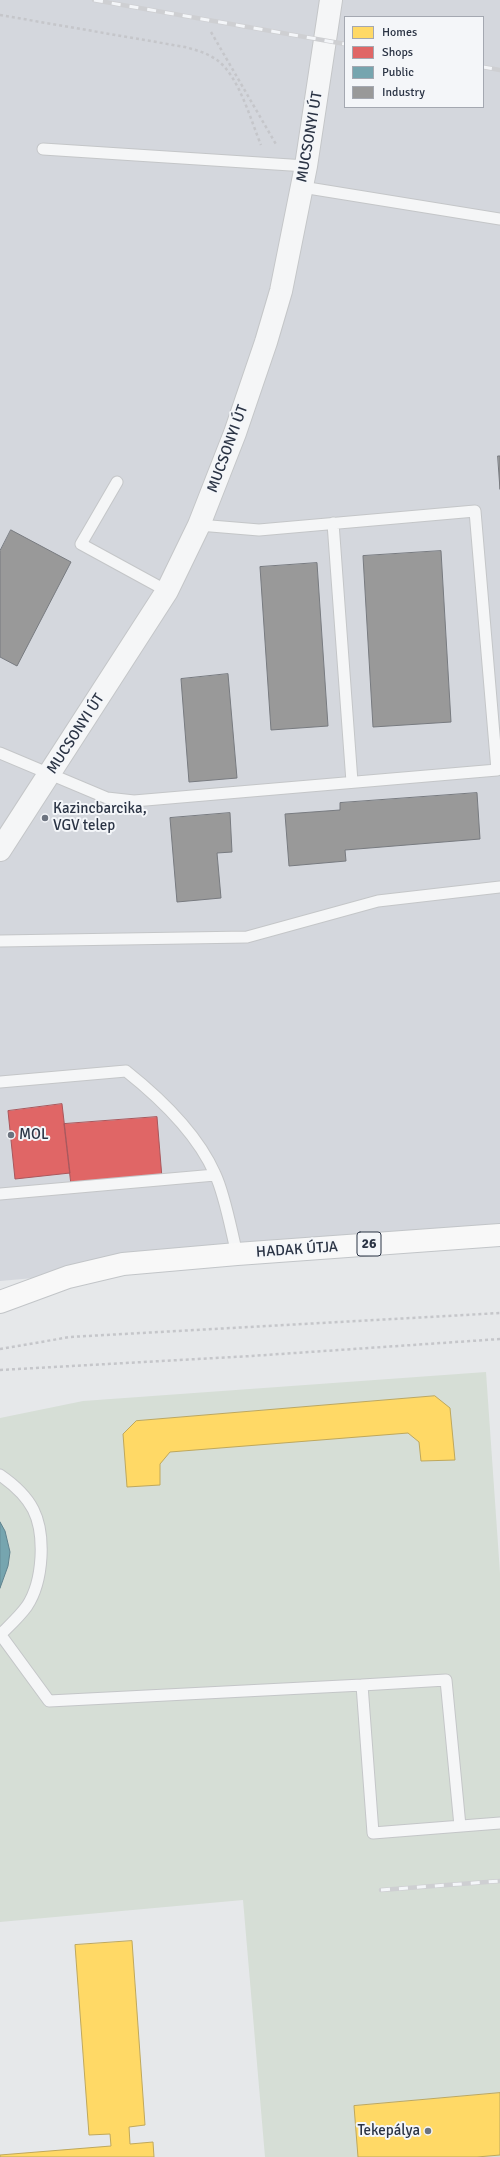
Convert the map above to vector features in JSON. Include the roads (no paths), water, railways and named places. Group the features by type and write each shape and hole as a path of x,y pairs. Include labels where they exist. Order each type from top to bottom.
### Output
{"main road":[{"name":"HADAK ÚTJA","path":"237,1254 500,1235"},
{"name":"26","path":"0,1302 68,1277 123,1264 237,1254"}],"street":[{"name":"MUCSONYI ÚT","path":"0,850 167,591 199,525 235,433 266,342 281,291 302,188 297,166 331,0"}],"lane":[{"path":"43,149 297,166"},
{"path":"302,188 500,219"},
{"path":"117,482 80,544 167,591"},
{"path":"0,753 107,798 134,801 497,770 475,511 259,530 199,525"},
{"path":"333,523 352,782"},
{"path":"0,941 248,937 378,901 500,887"},
{"path":"0,1082 126,1071 150,1090 176,1118 200,1148 215,1175 237,1254"},
{"path":"0,1194 215,1175"},
{"path":"0,1475 12,1483 36,1513 42,1535 38,1585 27,1606 0,1635 48,1702 446,1680 460,1826"},
{"path":"362,1685 373,1833 500,1823"}],"railway":[{"path":"94,0 344,44"},
{"path":"484,67 500,70"},
{"path":"381,1890 500,1881"}],"place":[{"name":"Kazincbarcika, VGV telep","path":"45,818"},
{"name":"MOL","path":"11,1135"},
{"name":"Tekepálya","path":"428,2131"}]}
